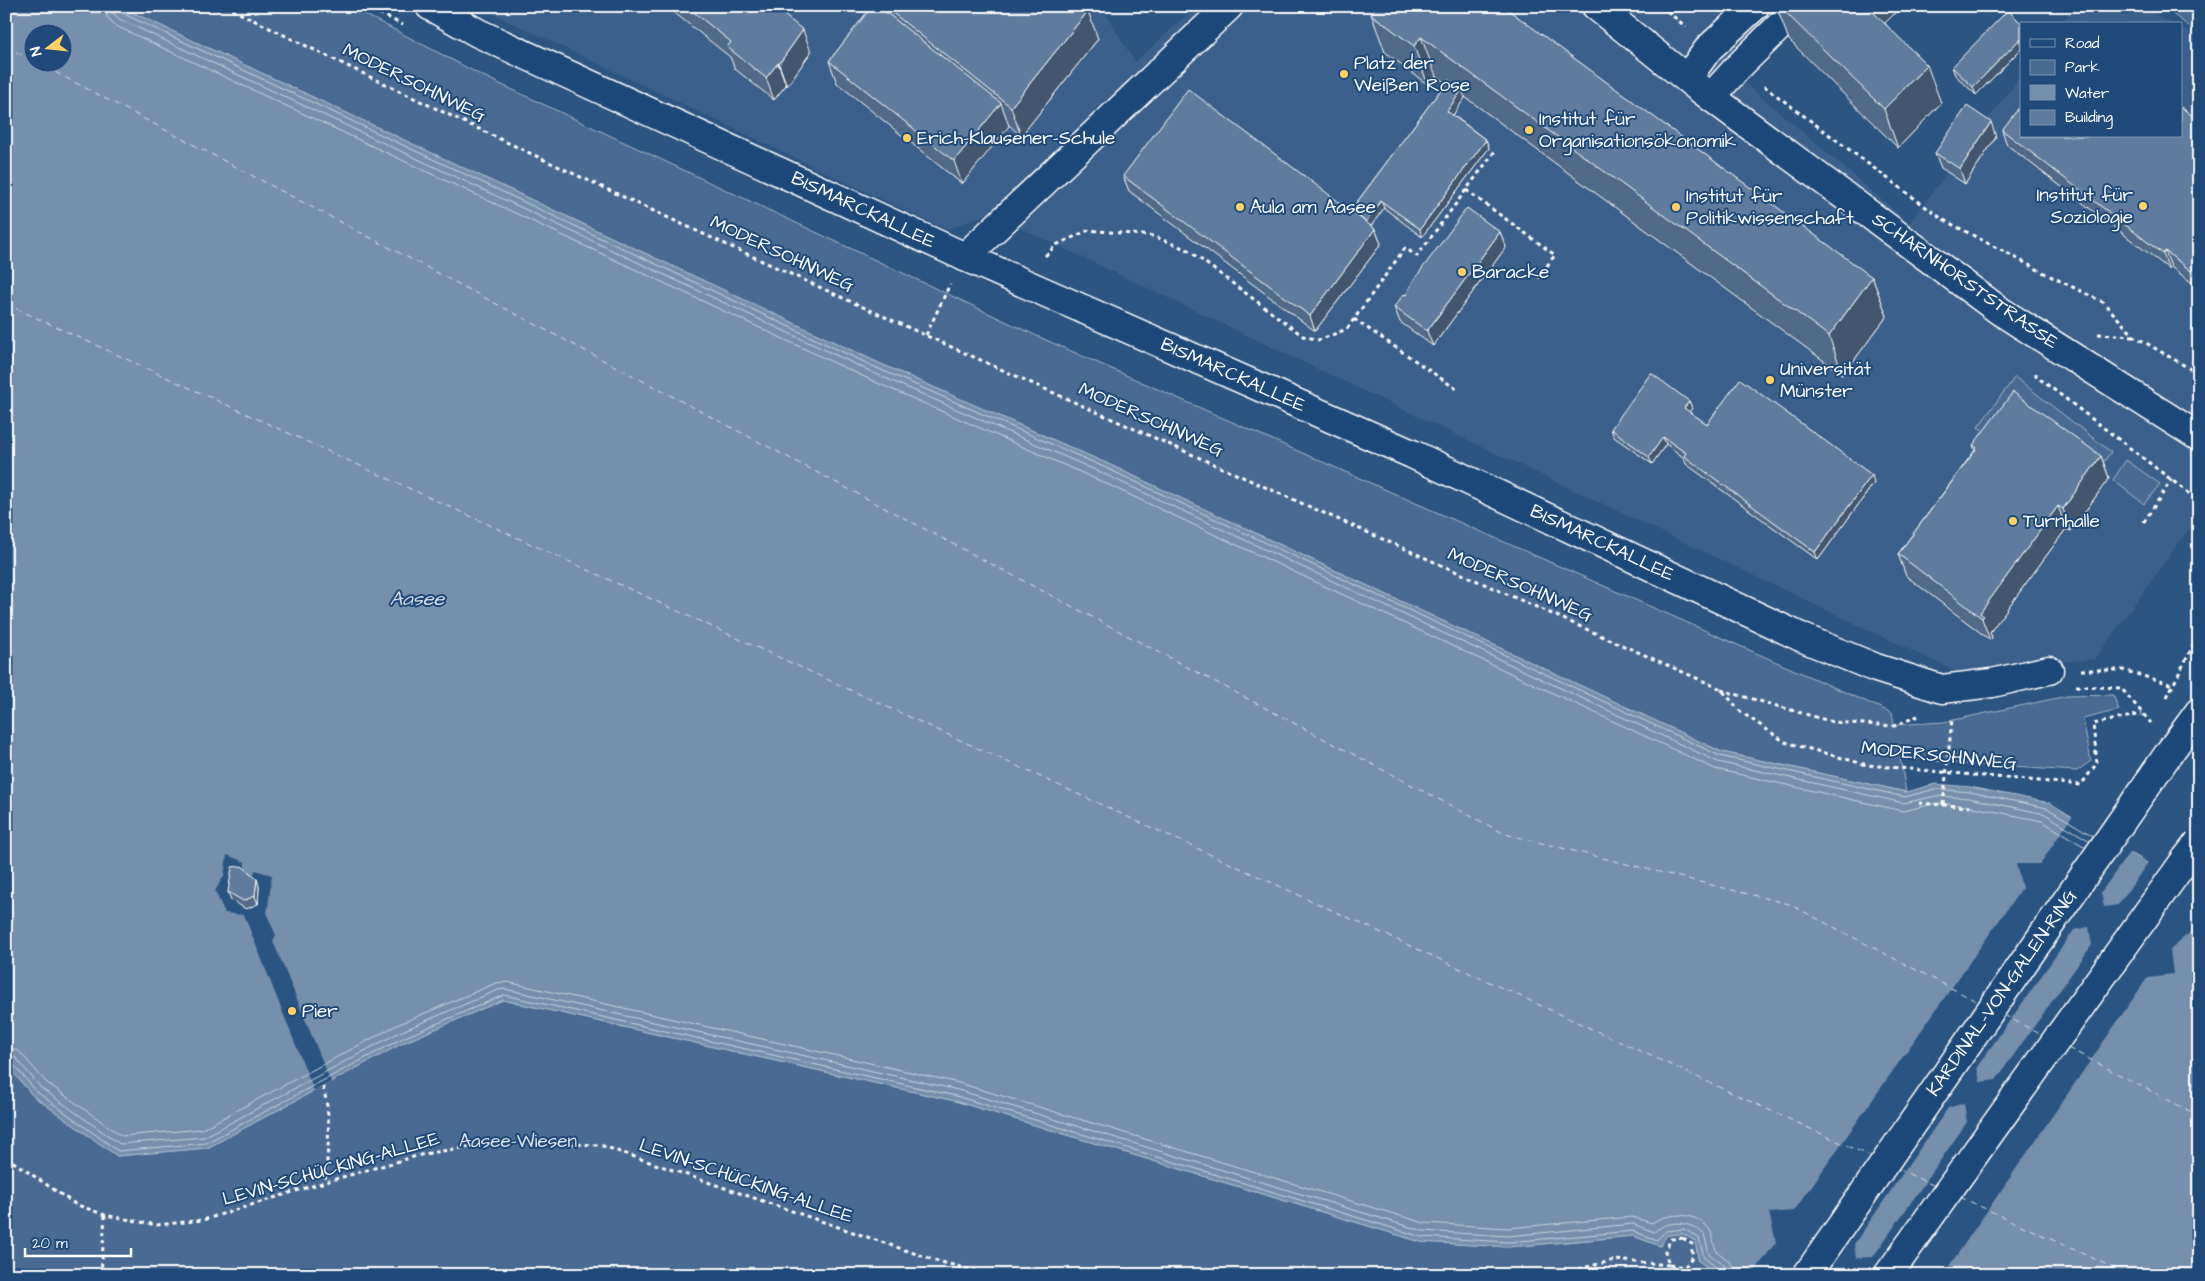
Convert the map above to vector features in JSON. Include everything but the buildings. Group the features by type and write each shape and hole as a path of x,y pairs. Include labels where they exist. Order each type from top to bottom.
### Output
{"street":[{"name":"BISMARCKALLEE","path":"430,6 478,32 959,268 1021,282 1412,454 1803,638 1876,668 1942,689 1992,683 2049,670"},
{"path":"959,268 1229,6"},
{"name":"SCHARNHORSTSTRASSE","path":"1596,6 1711,97 2000,311 2199,436"},
{"path":"1687,78 1709,48 1755,6"},
{"path":"1711,97 1738,67 1800,6"},
{"name":"KARDINAL-VON-GALEN-RING","path":"1807,1275 2199,712"},
{"path":"1888,1275 2199,842"}],"path":[{"name":"MODERSOHNWEG","path":"225,6 425,105 926,335 1720,689 1741,712 1785,742 1867,765 2081,785 2097,763 2093,724 2142,714 2154,726"},
{"path":"1661,6 1709,48"},
{"path":"1738,67 1942,219 2103,302 2134,336 2199,374"},
{"path":"1021,282 1056,245 1089,230 1153,236 1188,250 1303,336 1319,340 1347,329 1405,248 1417,256 1495,151"},
{"path":"1466,190 1555,255 1538,278"},
{"path":"926,335 959,268"},
{"path":"1354,320 1458,390"},
{"path":"2036,376 2199,501"},
{"path":"2144,522 2172,479"},
{"path":"2049,670 2123,670 2173,685 2199,634"},
{"path":"1943,805 1948,772 1953,710"},
{"path":"1919,804 1970,808"},
{"path":"323,1088 328,1103 330,1132 325,1182"},
{"name":"LEVIN-SCHÜCKING-ALLEE","path":"6,1157 75,1204 105,1215 157,1225 203,1220 325,1182 424,1154 498,1142 600,1145 934,1260 990,1275"},
{"path":"101,1275 105,1215"},
{"path":"1555,1275 1615,1260 1669,1265 1685,1267 1692,1257 1692,1244 1683,1238 1671,1239 1665,1251 1669,1265 1683,1275"}],"shaded area":[{"name":"Universität Münster","path":"477,6 1101,6 1135,62 1197,6 1815,6 1744,82 1909,223 2020,77 2020,138 2182,138 2182,28 2199,37 2199,515 2095,659 1955,671 989,213 946,230"},
{"path":"2074,6 2139,6 2169,22 2062,22"}],"green space":[{"path":"119,6 349,6 481,75 1037,336 1892,713 1894,725 1944,722 2067,696 2113,695 2119,710 2083,719 2091,761 2077,771 1961,764 1900,757 1906,792 1722,752 1106,463 881,364"},
{"path":"2162,6 2199,6 2199,34"},
{"path":"2015,377 2111,452 2100,467 1994,438 1978,427"},
{"path":"2126,460 2160,484 2144,504 2113,480"},
{"name":"Aasee-Wiesen","path":"503,1000 955,1101 1421,1242 1508,1247 1633,1236 1660,1246 1667,1235 1683,1234 1695,1241 1697,1260 1719,1275 6,1275 6,1064 33,1096 117,1156 207,1148 405,1042"}],"water":[{"name":"Aasee","path":"6,6 119,6 881,364 1106,463 1722,752 1906,792 1935,784 1970,787 2050,803 2199,895 2199,1275 1719,1275 1697,1260 1695,1241 1683,1234 1667,1235 1660,1246 1633,1236 1508,1247 1421,1242 955,1101 503,1000 405,1042 207,1148 117,1156 33,1096 6,1064"}],"pier":[{"path":"2073,815 2131,850 2101,892 2104,907 2118,905 2149,861 2199,892 2199,925 2170,949 2173,974 2148,977 1943,1275 1752,1275 1776,1242 1769,1213 1794,1211 2022,888 2016,864 2040,864","holes":["2089,927 2092,945 1996,1080 1980,1082 1977,1067 2074,930","1964,1103 1967,1122 1873,1257 1856,1258 1854,1244 1948,1108"]},
{"name":"Pier","path":"227,855 245,862 245,874 253,880 255,870 272,875 267,915 276,935 273,941 331,1082 314,1091 244,915 225,913 215,891 224,876"}],"ferry route":[{"path":"6,47 22,55"},
{"path":"55,72 1505,834 1789,904 1980,1003"},
{"path":"6,304 1872,1157"},
{"path":"2004,1015 2042,1035"},
{"path":"2068,1048 2199,1116"},
{"path":"1898,1169 1935,1186"},
{"path":"1960,1197 2129,1275"}],"place":[{"name":"Platz der Weißen Rose","path":"1344,74"},
{"name":"Institut für Organisationsökonomik","path":"1529,130"},
{"name":"Erich-Klausener-Schule","path":"907,138"},
{"name":"Institut für Soziologie","path":"2143,206"},
{"name":"Aula am Aasee","path":"1240,207"},
{"name":"Institut für Politikwissenschaft","path":"1676,207"},
{"name":"Baracke","path":"1462,272"},
{"name":"Universität Münster","path":"1770,380"},
{"name":"Turnhalle","path":"2013,521"},
{"name":"Pier","path":"292,1011"}]}
